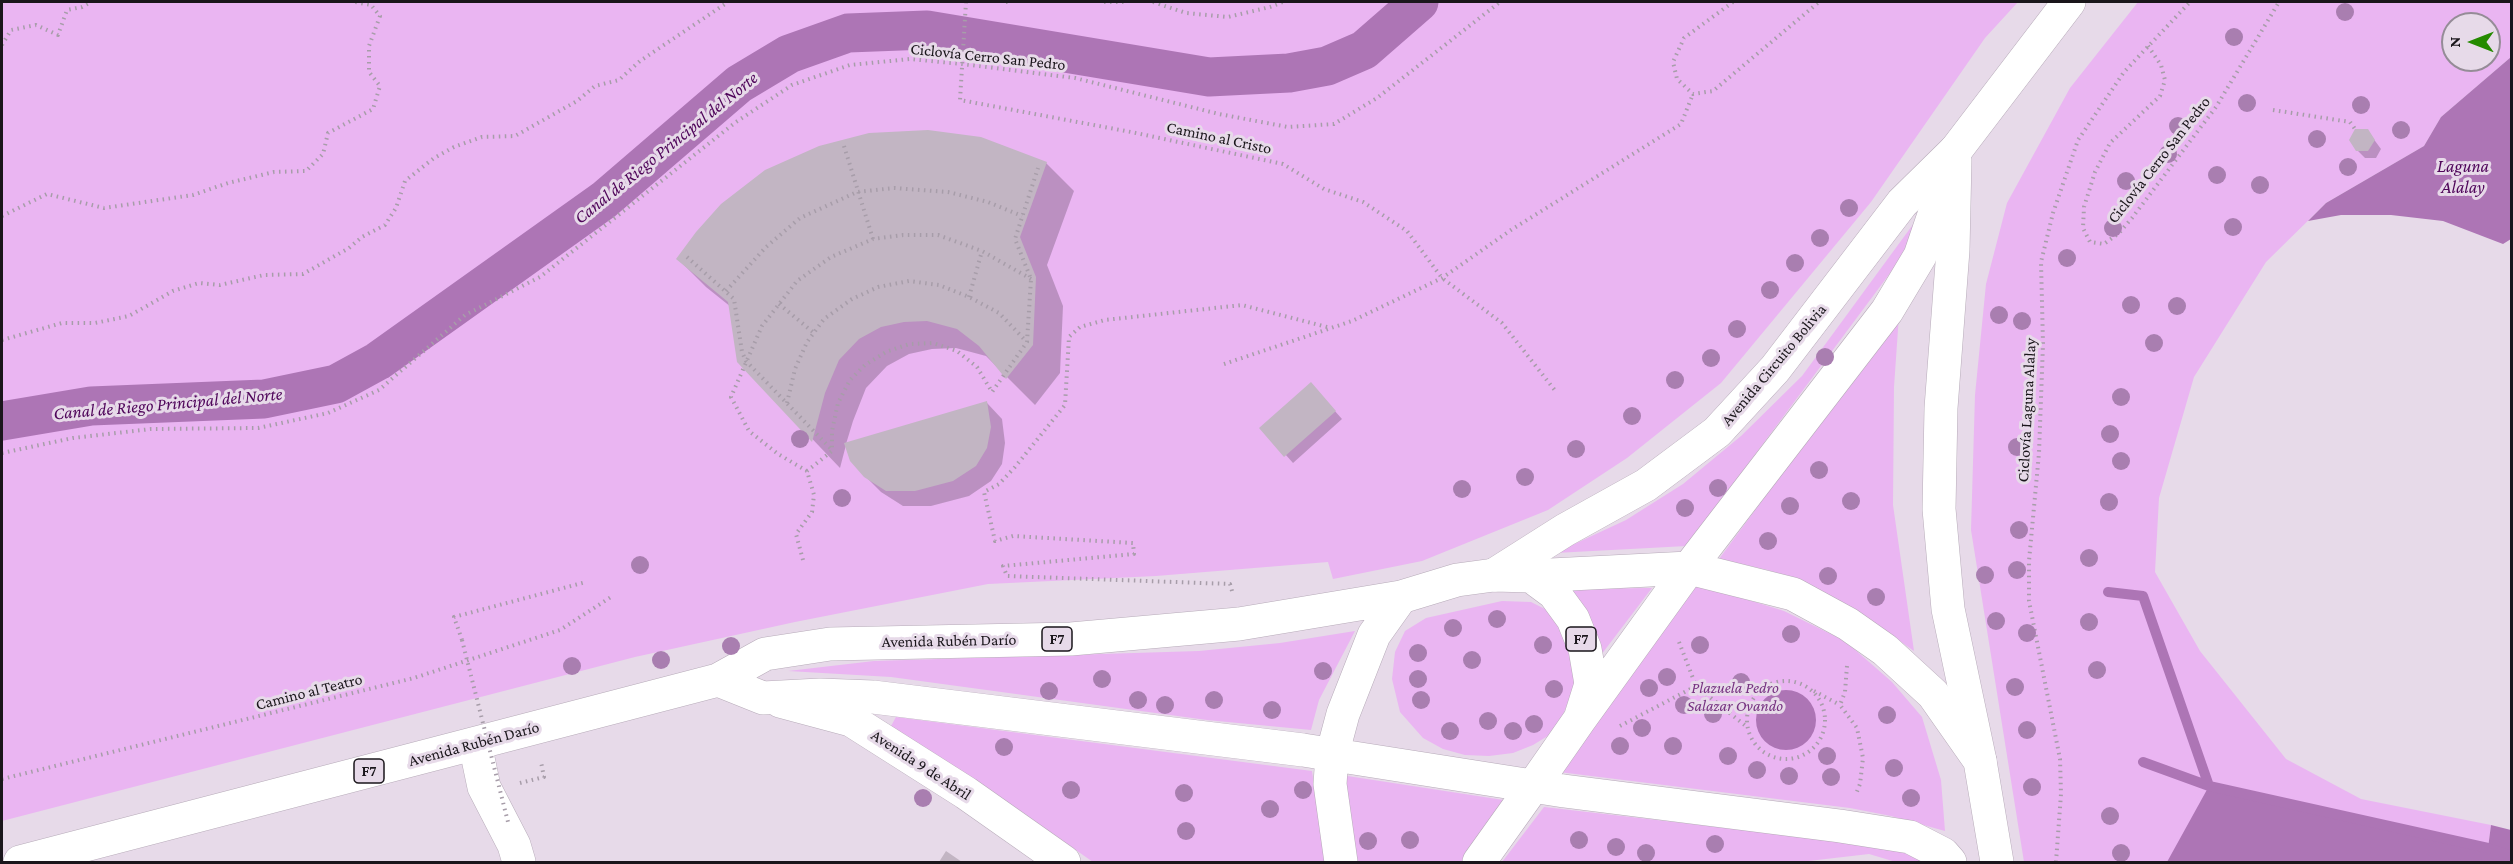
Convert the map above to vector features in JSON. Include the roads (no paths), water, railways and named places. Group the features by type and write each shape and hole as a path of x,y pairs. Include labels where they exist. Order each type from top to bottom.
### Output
{"main road":[{"name":"Avenida Circuito Bolivia","path":"1494,574 1565,530 1646,485 1717,432 1775,369 1902,203 1956,150 2069,2"},
{"path":"1580,719 1689,568 1887,311 1920,256 1956,150"},
{"path":"1956,150 1953,250 1941,408 1939,509 1948,609 1980,761 1997,862"},
{"path":"1531,576 1689,568 1793,594 1848,624 1885,650 1933,694 1980,761"},
{"name":"F7","path":"1401,597 1457,580 1494,574 1531,576 1554,593 1573,620 1585,649 1591,684 1580,719 1479,862"},
{"path":"1341,862 1330,784 1332,755 1343,714 1374,635 1401,597"},
{"name":"Avenida Rubén Darío","path":"20,862 718,680 765,654 830,644 1071,639 1239,624 1401,597"},
{"path":"718,680 764,698 820,695 873,697 1332,755 1564,791 1846,813 1910,837 1943,854 1950,862"},
{"name":"Avenida 9 de Abril","path":"764,698 852,720 966,793 1064,862"},
{"path":"475,744 484,787 514,845 519,862"}],"water":[{"name":"Laguna Alalay","path":"2511,57 2511,239 2503,244 2443,221 2391,215 2341,215 2308,221 2326,203 2424,146 2441,117 2494,72 2501,72 2501,66"},
{"path":"1780,690 1792,690 1803,695 1811,703 1816,720 1814,732 1803,745 1792,750 1780,750 1769,745 1761,737 1756,726 1756,714 1761,703 1769,695"},
{"path":"2209,786 2488,848 2491,825 2511,830 2511,862 2167,862"}],"waterway":[{"name":"Canal de Riego Principal del Norte","path":"2,421 91,406 264,399 336,384 378,361 604,200 739,84 789,54 848,33 927,30 1209,77 1289,73 1327,66 1364,50 1419,2"},
{"path":"2108,592 2143,596 2209,786"},
{"path":"2143,762 2209,786 2488,848 2512,856"}],"park label":[{"name":"Plazuela Pedro Salazar Ovando","path":"1735,697"}]}
